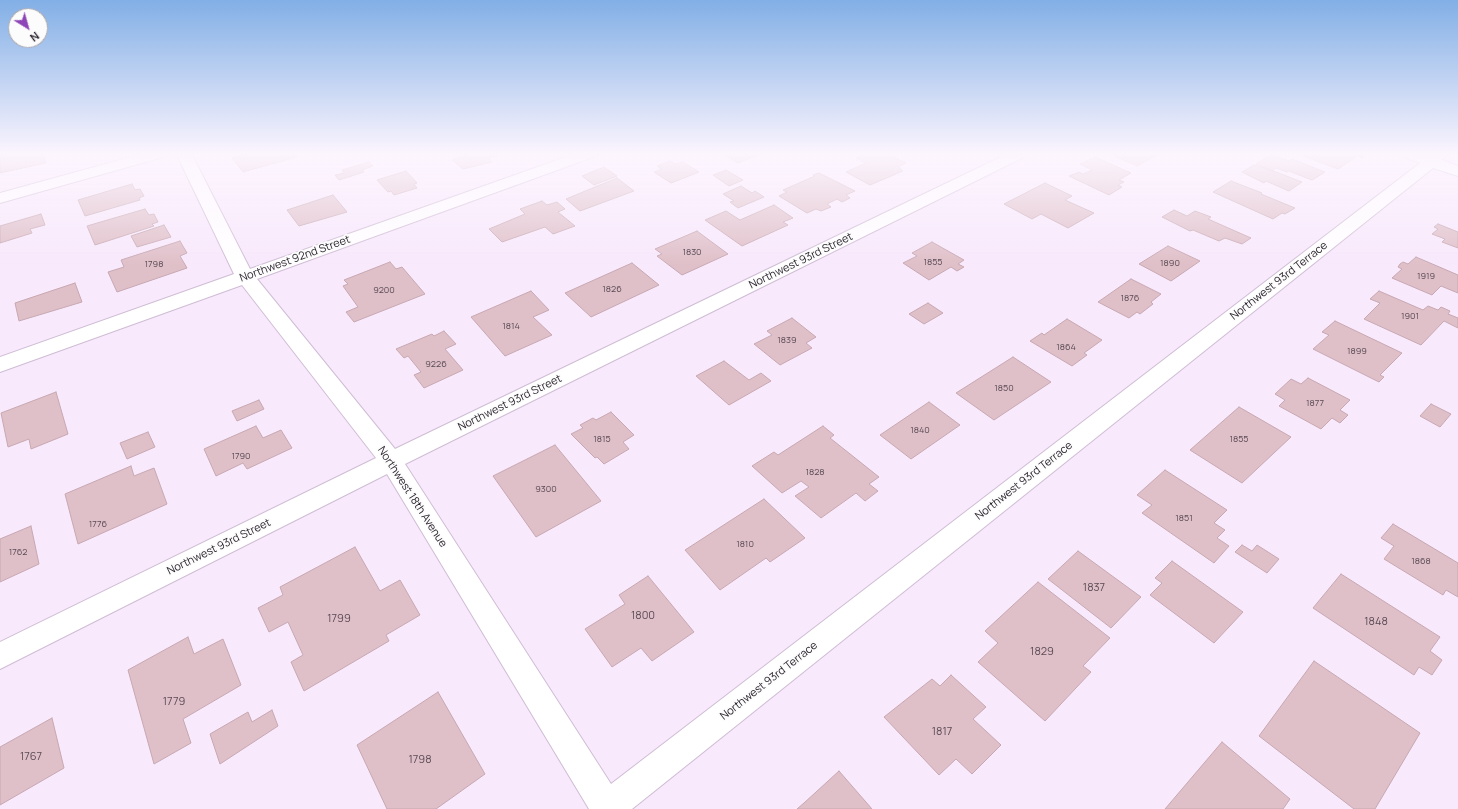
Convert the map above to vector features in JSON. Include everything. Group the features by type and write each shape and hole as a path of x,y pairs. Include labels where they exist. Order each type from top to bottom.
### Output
{"street":[{"path":"0,198 26,191"},
{"name":"Northwest 18th Avenue","path":"202,191 245,277 391,461 607,809"},
{"name":"Northwest 92nd Street","path":"0,365 486,191"},
{"name":"Northwest 93rd Street","path":"0,656 391,461 944,191"},
{"name":"Northwest 93rd Terrace","path":"607,809 1394,191"}],"building":[{"path":"109,191 141,191 144,196 139,198 140,200 85,216 78,200"},
{"path":"387,191 408,191 394,195 391,191"},
{"path":"586,191 634,191 580,211 566,199"},
{"path":"730,191 748,191 752,193 755,191 764,197 738,208 730,202 734,201 723,194"},
{"path":"785,191 855,191 846,195 850,198 842,202 837,199 827,204 831,207 821,211 816,209 807,213 779,196 787,192"},
{"path":"1030,191 1061,191 1072,196 1065,200 1094,213 1068,228 1041,214 1032,219 1004,204"},
{"path":"1100,191 1116,191 1109,195"},
{"path":"1256,191 1295,208 1285,214 1282,213 1273,219 1213,192"},
{"path":"333,195 347,212 299,226 287,210"},
{"path":"542,201 547,205 557,202 565,209 558,212 575,226 553,234 545,227 502,242 489,229 525,214 520,209"},
{"path":"774,205 793,218 783,222 788,225 742,246 705,220 726,211 740,220"},
{"path":"145,209 149,215 154,214 158,222 152,224 154,226 95,245 87,226"},
{"path":"1174,210 1187,216 1195,211 1211,217 1208,219 1251,238 1242,244 1225,238 1219,241 1193,230 1190,231 1162,217"},
{"path":"41,214 45,225 30,229 32,233 0,243 0,226"},
{"path":"1438,224 1458,232 1458,248 1442,242 1445,239 1432,234 1438,229 1434,227"},
{"path":"164,225 171,237 137,247 131,236"},
{"path":"697,231 728,254 682,275 657,256 662,254 655,249"},
{"path":"180,241 187,253 180,256 187,268 117,292 108,272 124,267 121,260"},
{"path":"932,242 964,260 958,264 964,267 957,271 951,267 929,280 903,263 917,256 912,253"},
{"path":"1168,246 1200,261 1171,281 1139,264"},
{"path":"1416,257 1458,275 1458,293 1441,286 1432,295 1392,278 1402,269 1398,267 1400,264 1403,262 1408,264"},
{"path":"390,262 396,269 402,267 425,294 354,322 346,312 358,307 343,286 348,284 344,280"},
{"path":"632,263 659,285 591,317 565,293"},
{"path":"1131,279 1161,294 1151,302 1153,304 1140,314 1137,312 1129,318 1098,302"},
{"path":"75,283 82,302 19,321 15,303"},
{"path":"531,291 549,310 533,317 552,335 505,356 471,317"},
{"path":"1379,291 1423,310 1428,306 1438,310 1441,307 1450,311 1448,314 1458,318 1458,328 1444,321 1421,345 1364,319 1380,303 1370,299"},
{"path":"928,303 943,313 924,324 909,314"},
{"path":"792,318 816,337 806,343 812,348 780,365 754,344 772,335 767,331"},
{"path":"1067,319 1102,340 1084,353 1087,355 1072,366 1030,341 1042,333 1044,335"},
{"path":"1335,321 1402,353 1380,375 1384,377 1379,382 1313,349 1329,335 1322,332"},
{"path":"444,331 456,344 445,349 463,370 424,388 414,375 421,372 408,356 404,358 396,349 432,334 434,336"},
{"path":"1013,357 1051,382 994,420 956,393"},
{"path":"724,361 749,380 761,373 771,381 729,405 696,376"},
{"path":"1308,378 1350,400 1340,410 1348,415 1340,423 1332,418 1321,429 1279,406 1285,400 1275,394 1291,379 1301,384"},
{"path":"56,392 68,434 31,449 29,439 8,447 1,413"},
{"path":"259,400 264,409 237,421 232,411"},
{"path":"929,402 960,425 911,459 880,435"},
{"path":"1431,404 1451,414 1440,427 1420,416"},
{"path":"1239,407 1291,437 1242,483 1190,450"},
{"path":"611,412 634,435 623,442 629,449 604,464 597,457 595,458 571,434 583,428 580,425 593,418 596,420"},
{"path":"256,426 263,438 281,430 292,448 247,469 243,463 216,476 204,449"},
{"path":"823,426 834,435 830,438 879,477 869,484 878,491 865,501 856,493 821,518 795,496 809,487 801,481 782,493 752,466 774,452 778,455"},
{"path":"148,432 155,447 127,459 120,443"},
{"path":"555,445 601,501 536,537 493,476"},
{"path":"131,466 134,476 154,468 167,504 78,544 65,494"},
{"path":"1165,470 1227,510 1214,523 1225,530 1217,538 1229,546 1214,563 1142,513 1152,505 1137,495"},
{"path":"764,499 805,538 770,562 766,558 720,590 685,550"},
{"path":"1393,524 1458,563 1458,597 1446,590 1443,595 1384,559 1394,546 1381,538"},
{"path":"31,526 39,564 0,582 0,539"},
{"path":"1242,545 1252,551 1257,545 1279,559 1267,573 1235,552"},
{"path":"355,547 380,591 400,580 420,615 386,635 389,641 304,691 291,662 303,655 288,622 269,632 258,608 283,595 280,587"},
{"path":"1078,551 1141,597 1111,628 1048,579"},
{"path":"1172,561 1243,612 1214,643 1150,595 1162,583 1155,578"},
{"path":"1341,574 1440,637 1430,651 1442,660 1432,675 1419,667 1414,675 1313,608"},
{"path":"648,576 694,632 652,661 641,648 612,667 585,629 625,604 619,595"},
{"path":"1038,582 1110,638 1083,666 1091,672 1045,721 978,662 998,643 985,631"},
{"path":"188,637 194,654 223,639 241,685 183,719 191,743 154,764 128,670"},
{"path":"1314,661 1420,733 1375,809 1354,809 1259,736"},
{"path":"951,675 986,707 973,719 1001,745 972,774 956,759 939,775 884,717 932,679 940,686"},
{"path":"438,692 485,774 436,809 387,809 357,745"},
{"path":"272,710 278,726 220,764 210,734 248,712 252,722"},
{"path":"52,718 64,768 0,805 0,747"},
{"path":"1222,742 1290,799 1283,809 1165,809"},
{"path":"839,771 872,809 797,809 804,803"}]}
